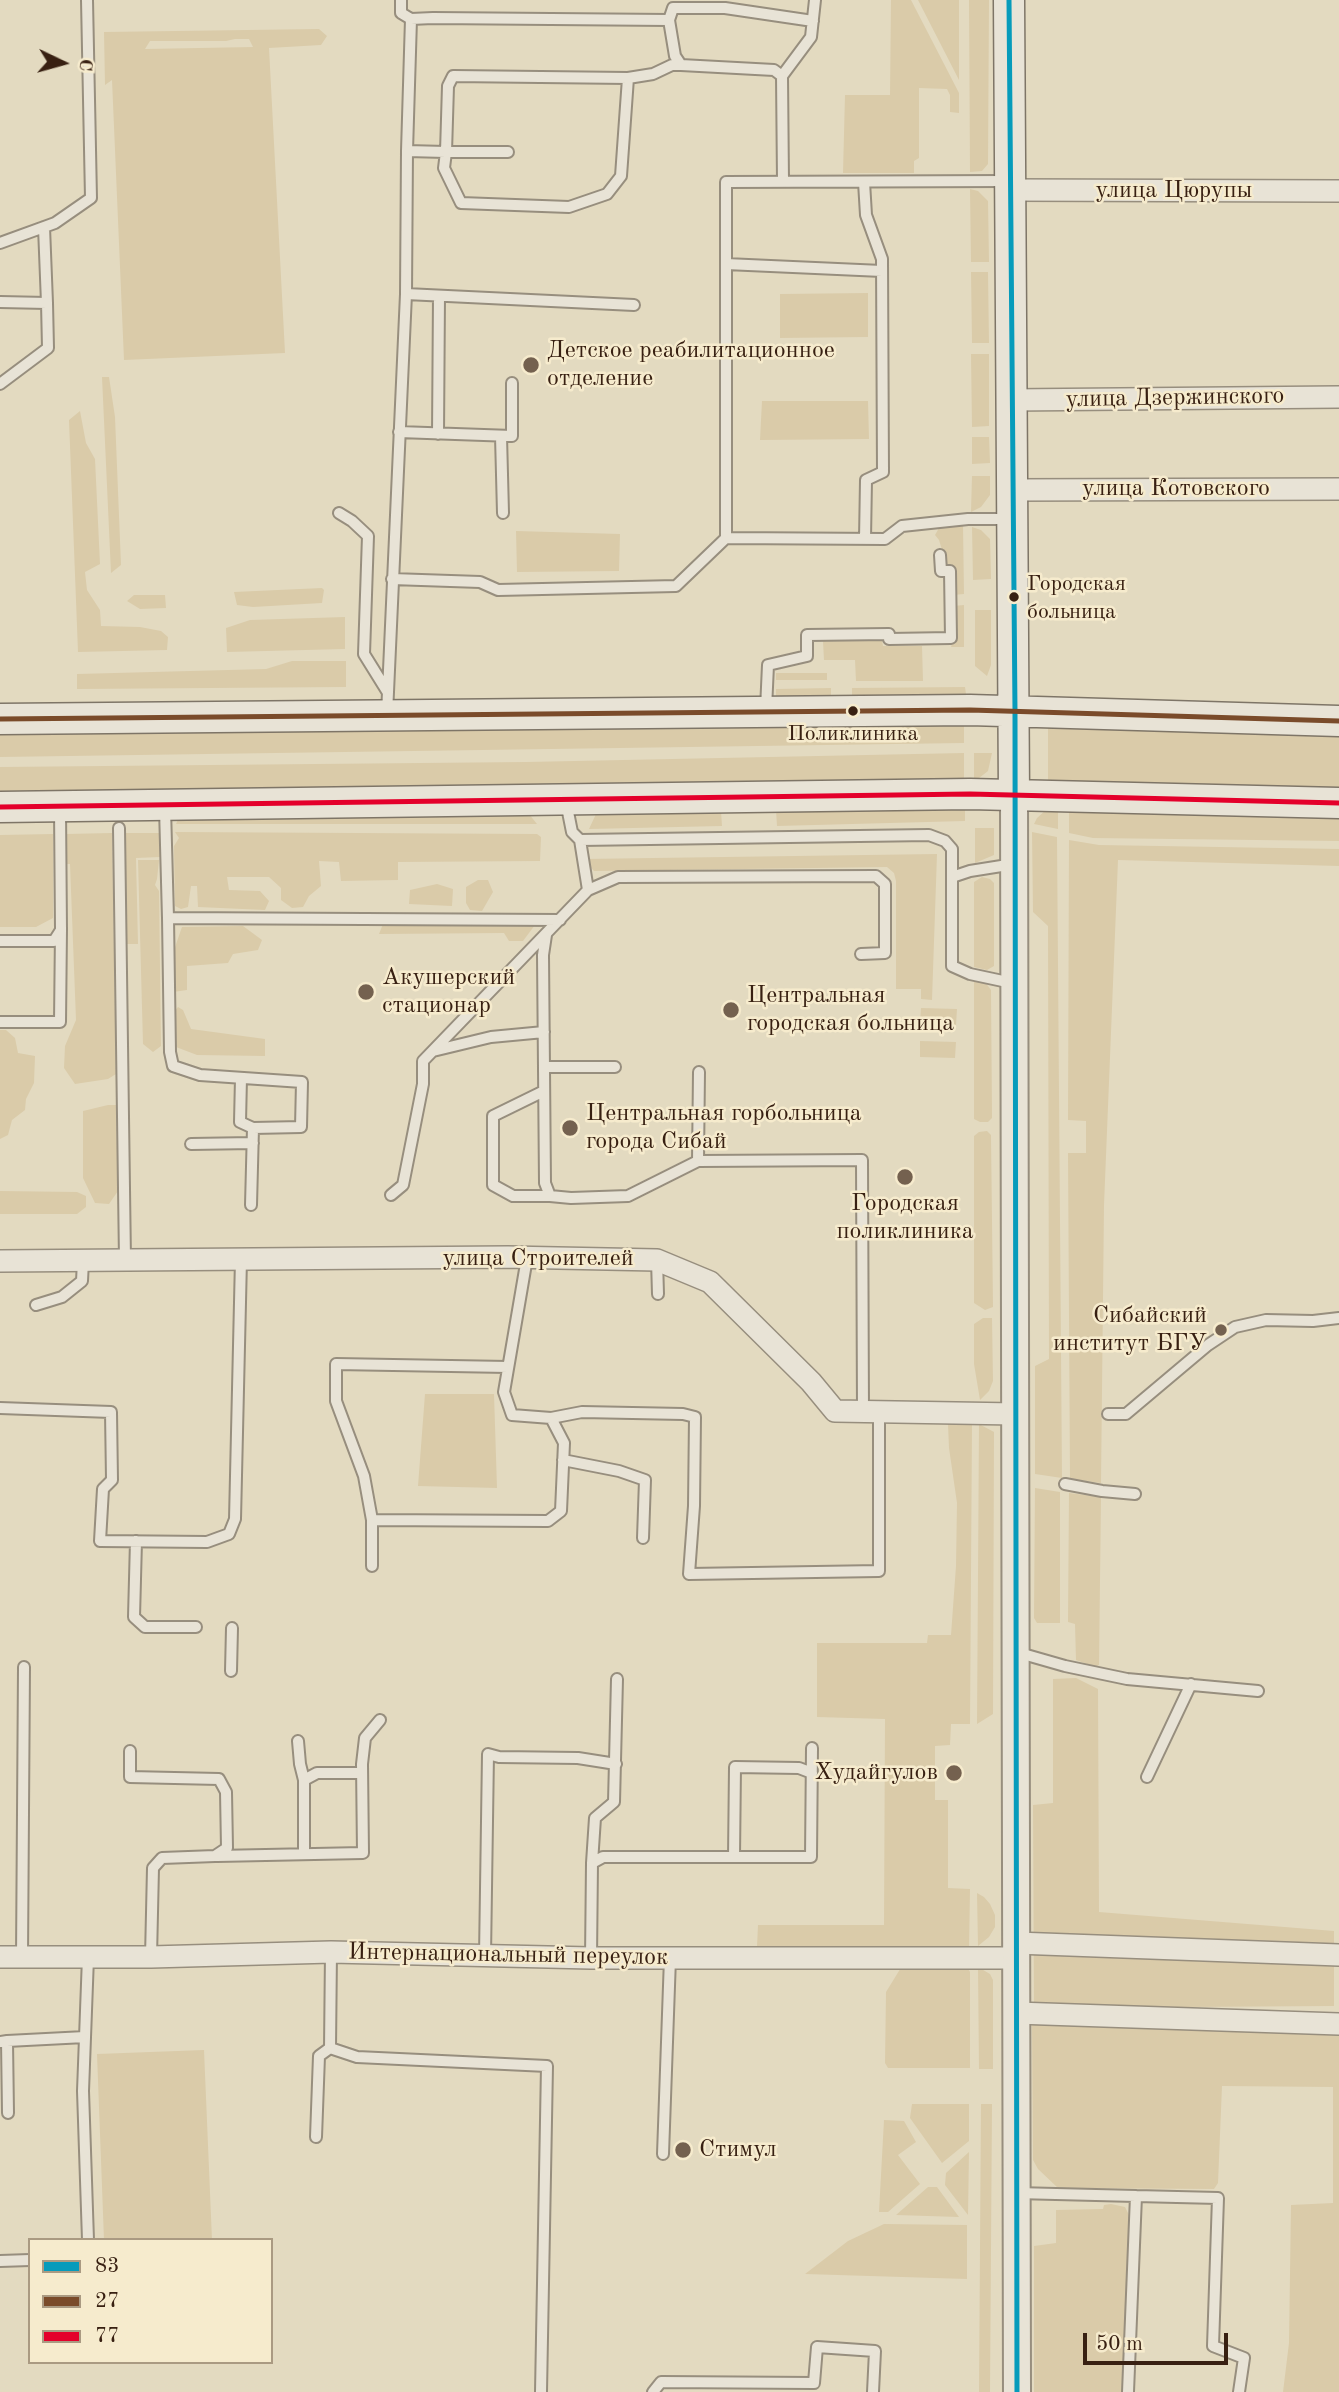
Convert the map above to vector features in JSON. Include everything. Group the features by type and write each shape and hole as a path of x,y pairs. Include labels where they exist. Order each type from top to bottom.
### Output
{"main road":[{"path":"1009,0 1014,794"},
{"path":"0,719 387,703 766,712 1015,711 1339,721"},
{"path":"0,807 1014,794 1339,803"}],"street":[{"name":"улица Цюрупы","path":"1010,185 1339,191"},
{"name":"улица Дзержинского","path":"1012,400 1339,397"},
{"name":"улица Котовского","path":"1013,504 1339,489"},
{"path":"1014,794 1017,2392"},
{"name":"улица Строителей","path":"0,1261 657,1259 710,1282 811,1382 835,1411 1016,1414"},
{"name":"Интернациональный переулок","path":"0,1957 151,1957 331,1952 591,1958 1016,1951 1339,1955"},
{"path":"1016,2013 1339,2024"}],"lane":[{"path":"0,243 55,223 91,198 87,0"},
{"path":"401,0 401,13 411,19 669,20"},
{"path":"783,181 782,76 811,37 815,0"},
{"path":"681,65 675,55 669,20 674,8 725,8 813,20"},
{"path":"387,703 406,294 411,19"},
{"path":"628,78 621,176 607,194 569,207 461,203 444,168 448,86 453,76 628,78 653,74 672,65 681,65 774,70 782,76"},
{"path":"407,151 508,152"},
{"path":"726,538 726,182 1010,185"},
{"path":"864,182 866,215 882,259 883,472 866,480 865,539"},
{"path":"0,384 48,348 44,227"},
{"path":"726,264 882,271"},
{"path":"406,294 634,305"},
{"path":"438,434 439,296"},
{"path":"0,302 47,303"},
{"path":"399,432 512,436 512,383"},
{"path":"501,436 503,513"},
{"path":"392,579 480,582 498,590 676,586 726,538 885,539 902,526 968,519 1013,504"},
{"path":"339,513 368,536 364,654 387,703"},
{"path":"766,712 768,665 807,656 807,635 890,634 889,639 951,638 950,571 941,571 940,555"},
{"path":"565,800 572,832 580,840 588,890"},
{"path":"165,805 170,1052 173,1066 200,1075 302,1082 301,1127 253,1128 240,1122 241,1078"},
{"path":"0,1022 60,1021 60,807"},
{"path":"119,828 125,1260"},
{"path":"580,840 929,835 945,841 952,849 952,966 970,974 1015,984"},
{"path":"952,877 1014,863"},
{"path":"391,1195 403,1185 423,1084 423,1060 588,890 618,877 876,876 885,884 885,953 861,954"},
{"path":"168,918 560,920"},
{"path":"0,941 54,941 61,930"},
{"path":"545,935 545,1183 550,1196"},
{"path":"433,1051 491,1037 544,1032"},
{"path":"544,1067 615,1067"},
{"path":"698,1161 699,1072"},
{"path":"527,1258 504,1392 512,1415 551,1418 582,1412 683,1414 695,1417 694,1506 688,1574 879,1571 862,1160 698,1161 628,1196 513,1196 493,1185 494,1116 544,1091"},
{"path":"251,1205 253,1128"},
{"path":"191,1143 253,1143"},
{"path":"0,1408 111,1412 112,1480 103,1489 100,1541 207,1542 229,1534 235,1519 241,1259"},
{"path":"657,1259 658,1294"},
{"path":"36,1305 62,1297 82,1281 83,1261"},
{"path":"1108,1415 1126,1414 1208,1345 1235,1327 1266,1320 1313,1321 1339,1318"},
{"path":"372,1566 372,1520 364,1476 336,1401 336,1364 508,1367"},
{"path":"372,1520 548,1521 561,1511 564,1443 551,1418"},
{"path":"563,1460 619,1471 645,1480 643,1538"},
{"path":"1065,1484 1135,1494"},
{"path":"136,1541 134,1617 145,1627 196,1627"},
{"path":"231,1671 232,1628"},
{"path":"1016,1652 1127,1679 1258,1691"},
{"path":"22,1957 24,1668"},
{"path":"591,1958 595,1818 614,1802 617,1679"},
{"path":"1147,1777 1191,1684"},
{"path":"151,1957 153,1868 162,1858 363,1853 362,1773 365,1738 380,1720"},
{"path":"299,1741 304,1780 304,1854"},
{"path":"592,1863 603,1857 811,1857 812,1748"},
{"path":"130,1751 130,1777 219,1779 226,1792 227,1849 215,1856"},
{"path":"485,1956 488,1754 499,1757 578,1758 616,1765"},
{"path":"734,1857 735,1767 799,1768 812,1773"},
{"path":"304,1780 317,1773 362,1773"},
{"path":"330,2048 331,1952"},
{"path":"88,1957 83,2091 88,2238"},
{"path":"663,2154 670,1958"},
{"path":"8,2113 4,2042 85,2038"},
{"path":"316,2137 319,2056 330,2048"},
{"path":"330,2048 357,2057 547,2066 541,2392"},
{"path":"1016,2193 1218,2198 1213,2346 1244,2358 1239,2392"},
{"path":"1128,2392 1136,2196"},
{"path":"0,2261 28,2260"},
{"path":"653,2392 661,2382 814,2383 817,2347 875,2351 873,2392"}],"shaded area":[{"path":"891,0 911,0 959,93 959,113 950,112 950,95 947,89 919,88 919,158 914,161 914,173 843,173 845,95 890,95"},
{"path":"918,0 959,0 959,80"},
{"path":"969,0 989,0 988,164 982,171 970,172"},
{"path":"319,29 327,36 321,45 269,48 285,353 124,360 112,80 105,85 104,32","holes":["249,39 253,47 145,49 150,41"]},
{"path":"970,189 978,191 988,201 989,262 971,262"},
{"path":"971,272 988,272 989,343 972,343"},
{"path":"868,293 868,337 780,338 780,294"},
{"path":"971,354 989,354 989,426 972,427"},
{"path":"102,377 109,377 115,417 121,565 111,573"},
{"path":"762,401 868,401 869,439 760,440"},
{"path":"80,411 86,443 95,459 100,564 85,572 87,590 100,610 101,626 140,627 161,631 168,637 167,650 78,652 69,420"},
{"path":"972,437 989,437 990,463 972,464"},
{"path":"972,476 990,476 990,495 981,507 971,512"},
{"path":"963,525 964,594 953,595 944,568 943,553 935,535 939,528"},
{"path":"972,527 981,530 990,539 991,579 973,580"},
{"path":"516,531 620,534 619,571 517,572"},
{"path":"322,588 322,603 253,607 237,605 234,592"},
{"path":"134,595 165,595 166,608 140,609 127,601"},
{"path":"964,605 964,647 951,647 954,638 953,606"},
{"path":"975,610 991,610 991,665 987,676 975,666"},
{"path":"345,617 345,649 227,652 226,628 250,620"},
{"path":"823,641 882,641 883,646 922,646 923,681 856,681 855,660 824,660"},
{"path":"292,661 346,661 346,687 77,689 77,674 266,669"},
{"path":"776,673 827,673 827,680 776,680"},
{"path":"965,687 966,694 959,695 852,697 852,688"},
{"path":"831,688 831,697 776,698 776,689"},
{"path":"964,718 964,743 0,757 0,732"},
{"path":"1048,726 1339,734 1339,792 1048,783"},
{"path":"964,753 964,782 0,797 0,767 526,762"},
{"path":"974,753 992,753 988,771 974,782"},
{"path":"1058,805 1058,829 1034,824 1047,809"},
{"path":"1069,805 1339,812 1339,841 1093,838 1069,833"},
{"path":"965,807 965,821 777,826 776,810"},
{"path":"721,811 722,826 589,829 596,814"},
{"path":"529,814 537,824 176,824 180,815"},
{"path":"975,828 994,828 994,855 975,863"},
{"path":"175,832 537,834 541,837 540,861 398,862 398,880 341,881 339,862 319,861 321,886 309,896 303,907 292,908 281,900 281,888 269,877 227,877 229,890 260,891 269,901 265,910 198,907 197,886 191,886 188,907 181,909 175,906 174,846 179,838"},
{"path":"1032,832 1057,837 1062,1478 1035,1474 1035,1366 1049,1359 1048,926 1033,912"},
{"path":"112,833 116,1074 108,1079 75,1084 64,1068 65,1046 76,1020 70,864 67,864 66,834"},
{"path":"124,833 160,833 160,857 136,858 138,944 126,944"},
{"path":"53,834 53,918 36,927 0,927 0,835"},
{"path":"1069,840 1099,845 1339,849 1339,866 1118,860 1104,1205 1101,1483 1070,1479 1068,1153 1086,1153 1086,1121 1068,1120"},
{"path":"937,854 932,1000 921,999 921,989 896,989 896,881 894,873 887,867 594,871 583,859"},
{"path":"138,860 159,860 155,885 159,891 161,1046 153,1052 143,1044"},
{"path":"982,877 994,883 994,966 987,970 974,967 974,882"},
{"path":"478,880 488,880 493,892 482,911 470,910 466,903 466,887"},
{"path":"437,884 453,889 452,906 409,904 410,890"},
{"path":"383,924 535,925 523,941 509,941 504,933 379,934"},
{"path":"243,926 262,940 258,950 233,954 228,963 187,966 187,990 173,992 172,956 182,927"},
{"path":"974,979 985,982 991,990 992,1118 988,1122 974,1119"},
{"path":"178,1007 183,1010 191,1029 265,1039 265,1056 197,1055 176,1047 174,1012"},
{"path":"921,1008 957,1009 956,1025 920,1024"},
{"path":"0,1030 6,1030 15,1038 18,1053 35,1056 34,1083 26,1099 25,1110 12,1120 8,1135 0,1139"},
{"path":"920,1041 956,1042 955,1058 920,1057"},
{"path":"116,1105 118,1191 109,1204 95,1203 83,1178 83,1111"},
{"path":"987,1131 991,1135 993,1307 985,1310 974,1303 974,1136"},
{"path":"0,1191 77,1192 86,1196 86,1207 77,1214 0,1214"},
{"path":"983,1318 992,1318 993,1381 989,1391 980,1400 974,1364 974,1324"},
{"path":"425,1394 494,1394 497,1488 418,1486"},
{"path":"948,1424 972,1424 970,1724 951,1724 950,1745 935,1746 935,1800 948,1800 948,1888 970,1889 969,1949 757,1947 758,1925 884,1925 885,1719 817,1717 817,1643 927,1643 928,1635 951,1635 957,1503"},
{"path":"979,1424 994,1432 993,1714 977,1724"},
{"path":"1035,1488 1060,1492 1060,1623 1037,1623 1034,1618"},
{"path":"1069,1493 1101,1497 1099,1665 1095,1667 1076,1660 1075,1624 1068,1622"},
{"path":"1076,1678 1098,1689 1099,1912 1334,1931 1334,2006 1034,2008 1033,1805 1053,1803 1053,1679"},
{"path":"977,1893 990,1904 995,1915 995,1927 989,1937 978,1946"},
{"path":"902,1966 967,1967 970,1972 970,2068 888,2068 885,2063 886,1992"},
{"path":"978,1967 990,1974 993,1980 993,2069 979,2069"},
{"path":"1032,2019 1339,2023 1339,2392 1283,2392 1289,2343 1291,2205 1333,2203 1333,2087 1222,2086 1218,2183 1214,2189 1058,2188 1038,2169 1033,2160"},
{"path":"204,2050 212,2238 104,2238 97,2054"},
{"path":"912,2104 969,2104 969,2141 942,2163 910,2118"},
{"path":"981,2104 992,2104 990,2392 979,2392"},
{"path":"884,2120 904,2121 916,2142 898,2155 920,2184 888,2212 879,2212"},
{"path":"969,2152 968,2215 945,2185 946,2173"},
{"path":"928,2187 937,2187 959,2217 896,2215"},
{"path":"1104,2205 1125,2207 1130,2217 1123,2392 1034,2392 1034,2246 1056,2243 1056,2210 1103,2209"},
{"path":"884,2224 967,2225 967,2279 805,2274 848,2241"}],"transit line":[{"name":"83","path":"1009,0 1015,711 1017,2392"},
{"name":"27","path":"0,719 970,710 1339,721"},
{"name":"77","path":"0,807 970,794 1339,803"}],"place":[{"name":"Детское реабилитационное отделение","path":"531,365"},
{"name":"Городская больница","path":"1014,597"},
{"name":"Поликлиника","path":"853,711"},
{"name":"Акушерский стационар","path":"366,992"},
{"name":"Центральная городская больница","path":"731,1010"},
{"name":"Центральная горбольница города Сибай","path":"570,1128"},
{"name":"Городская поликлиника","path":"905,1177"},
{"name":"Сибайский институт БГУ","path":"1221,1330"},
{"name":"Худайгулов","path":"954,1773"},
{"name":"Стимул","path":"683,2150"}]}
